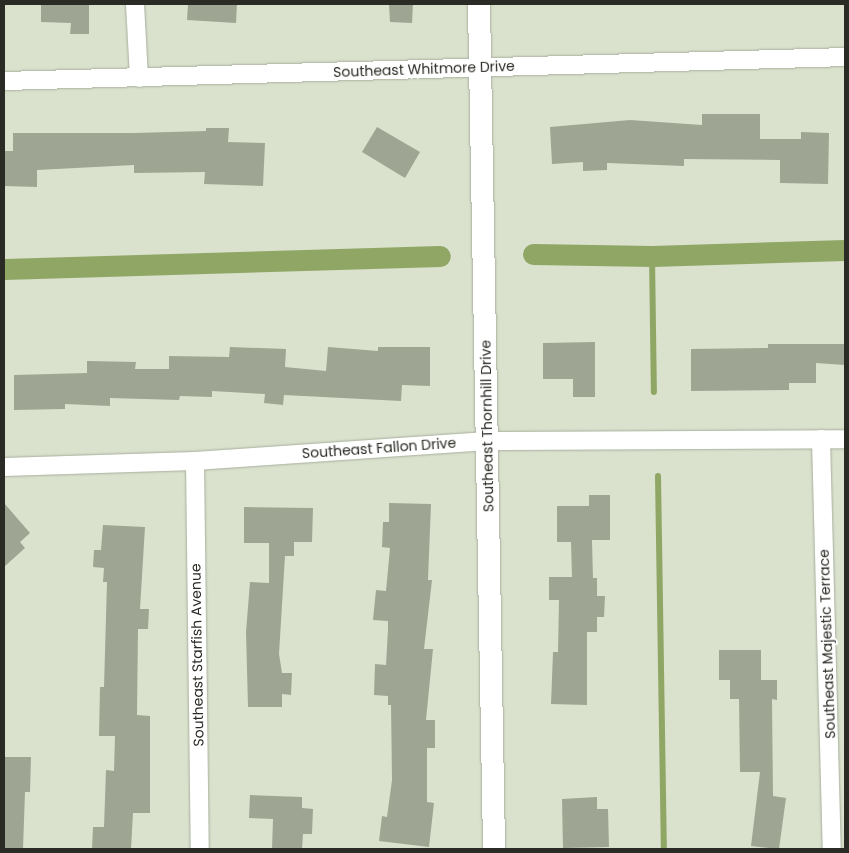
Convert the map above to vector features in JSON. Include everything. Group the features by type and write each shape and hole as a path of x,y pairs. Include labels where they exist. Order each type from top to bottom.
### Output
{"street":[{"path":"135,4 140,78"},
{"name":"Southeast Thornhill Drive","path":"479,4 494,849"},
{"name":"Southeast Whitmore Drive","path":"4,81 845,57"},
{"name":"Southeast Fallon Drive","path":"4,467 194,462 487,440 845,439"},
{"name":"Southeast Majestic Terrace","path":"821,440 838,720 832,849"},
{"name":"Southeast Starfish Avenue","path":"194,462 200,849"}],"building":[{"path":"41,4 89,4 89,34 70,34 71,23 41,22"},
{"path":"188,4 237,4 236,23 187,20"},
{"path":"389,4 413,4 412,23 390,22"},
{"path":"702,114 760,114 760,139 801,139 801,132 829,133 828,184 780,183 780,160 684,159 684,166 607,163 607,170 583,171 583,162 552,164 550,127 630,120 702,125"},
{"path":"377,127 420,152 405,178 362,152"},
{"path":"206,128 229,128 228,142 265,143 263,186 204,184 205,172 134,173 134,165 37,170 37,187 4,186 4,151 13,151 13,133 134,133 206,131"},
{"path":"595,342 595,397 573,397 573,379 543,379 543,343"},
{"path":"768,344 845,344 845,365 816,363 816,383 789,383 789,390 691,391 691,349 768,348"},
{"path":"230,347 286,349 285,367 326,371 328,347 378,351 378,347 430,347 430,386 402,385 401,401 284,395 283,405 264,403 265,394 212,391 212,397 180,396 179,400 110,398 110,406 65,404 65,409 14,410 14,375 87,373 87,361 136,362 135,369 169,369 169,356 229,357"},
{"path":"589,495 610,495 610,540 592,540 593,578 597,578 597,596 605,596 604,617 597,617 597,632 587,632 587,705 551,704 553,652 558,652 559,600 549,600 549,577 572,577 571,542 557,542 557,506 589,506"},
{"path":"4,503 30,533 20,542 25,548 4,567"},
{"path":"389,503 431,504 428,580 432,580 424,649 433,649 426,720 435,720 435,748 427,748 427,802 434,803 429,847 379,841 382,816 387,817 392,780 391,705 388,705 388,696 374,695 375,664 386,665 388,621 373,620 376,590 386,591 390,548 382,547 383,522 389,522"},
{"path":"244,507 313,508 312,542 294,542 294,556 285,556 279,654 282,673 292,673 291,695 282,694 282,707 248,707 246,632 250,582 269,583 269,543 244,543"},
{"path":"103,525 145,527 140,609 149,609 148,629 138,629 137,715 150,716 150,813 133,813 131,849 92,849 93,827 104,827 106,770 114,771 115,736 99,736 100,687 104,687 107,582 103,582 104,568 93,567 94,550 101,550"},
{"path":"719,650 761,650 761,680 777,680 777,700 772,699 773,796 786,798 779,849 751,846 760,772 740,772 739,699 730,699 730,680 719,680"},
{"path":"4,757 31,757 30,792 25,792 23,849 4,849"},
{"path":"250,795 302,797 302,808 313,809 312,834 303,834 302,849 272,849 273,819 249,818"},
{"path":"597,797 597,809 608,809 609,847 563,848 562,799"}],"waterway":[{"path":"533,254 652,256 845,250"},
{"path":"4,269 440,256"},
{"path":"652,256 654,392"},
{"path":"658,476 664,849"}]}
